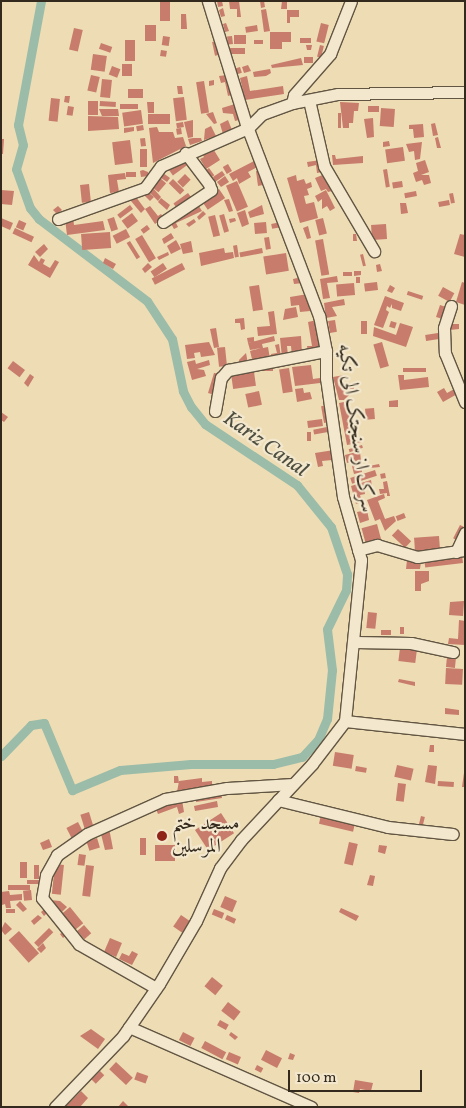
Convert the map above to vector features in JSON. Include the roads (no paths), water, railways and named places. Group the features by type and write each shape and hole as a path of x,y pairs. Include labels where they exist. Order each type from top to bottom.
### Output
{"street":[{"name":"سرک از سنجتک الی تکیه","path":"208,1 248,128 319,316 326,351 326,378 342,497 361,560 355,642 345,721"},
{"path":"292,103 294,95 330,54 351,1"},
{"path":"58,219 145,188 162,166 186,153 248,128 262,114 292,103 338,94 465,92"},
{"path":"309,100 324,166 374,251"},
{"path":"163,222 211,190 210,184 186,153"},
{"path":"451,306 444,328 445,353 465,402"},
{"path":"215,411 220,378 228,370 326,351"},
{"path":"358,550 377,545 417,557 460,551 465,534"},
{"path":"355,642 411,643 453,652"},
{"path":"55,1107 128,1027 156,988 196,921 220,868 241,840 293,784 345,721 465,734"},
{"path":"156,988 79,944 42,898 46,875 57,855 87,834 165,799 227,788 293,784"},
{"path":"278,800 388,827 453,834"},
{"path":"128,1027 311,1107"}],"waterway":[{"name":"Kariz Canal","path":"1,756 31,725 44,723 72,790 120,770 191,764 273,764 302,757 318,740 327,719 332,670 327,629 346,590 347,574 331,527 297,485 205,424 191,407 183,391 172,339 147,301 39,219 30,208 16,169 23,145 18,125 41,1"}],"place":[{"name":"مسجد ختم المرسلین","path":"162,836"}]}
